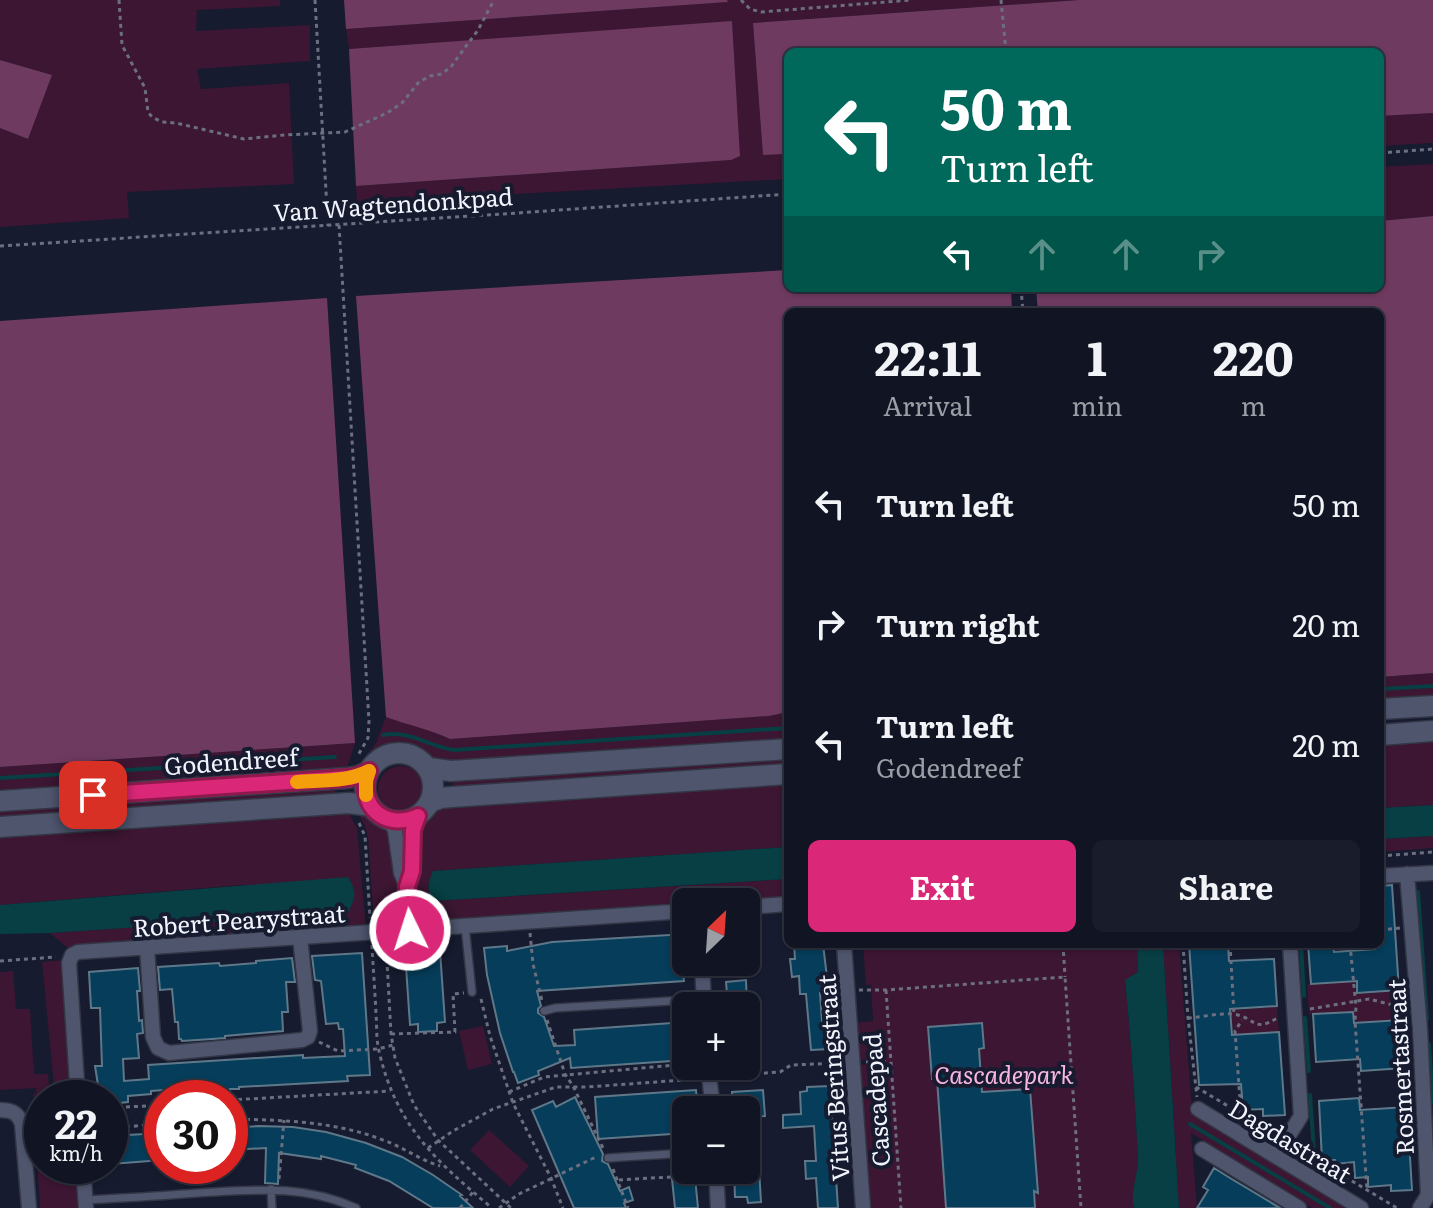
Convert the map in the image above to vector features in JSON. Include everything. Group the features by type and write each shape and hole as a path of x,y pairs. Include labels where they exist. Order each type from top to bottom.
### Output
{"main road":[{"path":"1384,709 1433,706"},
{"path":"1384,735 1433,731"},
{"path":"428,768 451,771 784,749"},
{"path":"378,812 365,789 369,771 381,758 398,752 415,756 428,768 434,785 424,809"},
{"name":"Godendreef","path":"0,801 347,778 369,771"},
{"path":"0,827 349,803 403,821 441,798 784,774"}],"street":[{"path":"407,887 412,871 413,830 424,809"},
{"path":"378,812 395,831 401,873 407,887 410,930"},
{"path":"1384,876 1433,873"},
{"name":"Rosmertastraat","path":"1407,874 1420,1029 1428,1195 1420,1208"},
{"path":"760,906 784,904"},
{"name":"Robert Pearystraat","path":"72,955 147,947 672,912"},
{"path":"147,947 154,1043 169,1053 308,1037 310,1031 300,937"},
{"name":"Vitus Beringstraat","path":"844,948 863,1208"},
{"path":"1276,1156 1301,1116 1290,948"},
{"path":"72,955 69,963 77,1080"},
{"name":"Dagdastraat","path":"1198,1109 1361,1208"},
{"path":"0,1110 16,1114 22,1124 29,1208"},
{"path":"1202,1149 1299,1208"},
{"path":"84,1184 85,1204"},
{"path":"717,1184 718,1208"}],"lane":[{"path":"465,926 472,992"},
{"path":"544,1011 555,1008 672,1004"},
{"path":"608,1158 672,1154"},
{"path":"272,1208 275,1189"},
{"path":"85,1204 275,1189 330,1198 356,1208"}],"path":[{"path":"119,0 122,45 145,88 148,112 152,117 162,122 244,139 345,132 367,123 402,103 419,82 450,68 478,30 494,0"},
{"path":"315,0 328,226"},
{"path":"741,0 750,9 761,12 911,0"},
{"path":"1001,0 1006,48"},
{"path":"1384,153 1433,149"},
{"name":"Van Wagtendonkpad","path":"0,246 784,194"},
{"path":"339,225 369,721 368,738 347,778"},
{"path":"349,803 365,836 395,1058 414,1105 438,1140 511,1208"},
{"path":"1384,856 1433,852"},
{"path":"499,1208 519,1194 605,1153 565,1074 544,1011 533,964 529,922"},
{"path":"1384,930 1411,927"},
{"path":"379,932 378,1049 391,1091 427,1148 444,1167 492,1208"},
{"path":"1063,948 1081,1208"},
{"path":"1183,948 1198,1109"},
{"path":"1230,948 1234,1014"},
{"path":"1350,948 1367,1190"},
{"path":"0,961 72,955"},
{"path":"848,990 1065,977"},
{"name":"Cascadepad","path":"886,990 901,1208"},
{"path":"391,1034 455,1032 453,994 479,992 513,1103 563,1208"},
{"path":"1241,1114 1235,1031 1243,1018"},
{"path":"308,1037 338,1051 393,1045"},
{"path":"760,1072 780,1072 791,1065 890,1061"},
{"path":"509,1092 544,1077 672,1065"},
{"path":"427,1148 493,1109 556,1087 587,1087 672,1077"},
{"path":"1196,1087 1397,1208"},
{"path":"248,1099 391,1091"},
{"path":"248,1119 341,1127 384,1140 444,1167"},
{"path":"275,1189 284,1120"},
{"path":"608,1158 628,1208"},
{"path":"619,1180 672,1176"},
{"path":"460,1208 473,1192"}],"green space":[{"path":"0,0 280,0 280,6 197,10 196,31 310,25 310,61 197,69 201,89 289,83 294,184 127,192 129,218 0,227 0,128 28,139 52,75 0,60"},
{"path":"1079,0 753,23 763,155 784,154 784,179 357,203 356,186 731,160 740,155 732,22 349,49 346,29 727,2"},
{"path":"1433,113 1433,143 1384,146 1384,116"},
{"path":"1433,164 1433,216 1384,221 1384,167"},
{"path":"1433,673 1433,700 1384,704 1384,677"},
{"path":"784,713 784,745 450,767 398,747 381,752 358,768 376,743 386,717 450,739"},
{"path":"1433,737 1433,805 1384,808 1384,740"},
{"path":"355,743 345,774 0,799 0,767"},
{"path":"784,754 784,771 454,793 453,776"},
{"path":"401,766 417,773 424,789 417,805 401,812 385,805 378,789 385,773"},
{"path":"784,779 784,847 433,871 429,886 434,901 784,879 784,900 760,901 760,888 672,888 672,908 429,924 422,922 416,912 416,857 421,829 433,815 449,804"},
{"path":"335,784 336,801 0,824 0,807"},
{"path":"347,809 357,828 366,928 69,949 50,933 347,913 354,898 354,887 241,885 0,905 0,832"},
{"path":"356,809 375,818 390,832 404,911 403,920 396,926 376,927 374,924 368,837"},
{"path":"1433,836 1433,848 1384,852 1384,839"},
{"name":"Cascadepark","path":"863,948 1137,948 1138,972 1125,981 1138,1159 1134,1208 868,1208 859,1065 875,1063 874,1059 858,1060 856,1023 873,1021 871,985 866,985"},
{"path":"1163,948 1179,948 1192,1109 1351,1208 1312,1208 1191,1133 1197,1208 1179,1208"},
{"path":"63,960 72,1080 53,1080 42,962"},
{"path":"13,971 16,1009 30,1009 34,1074 48,1074 48,1080 24,1080 24,1089 0,1090 0,972"},
{"path":"1354,981 1356,994 1399,991 1401,1020 1355,1023 1353,1012 1309,1015 1307,984"},
{"path":"1277,1007 1279,1031 1233,1035 1232,1022 1195,1025 1194,1011"},
{"path":"483,1026 492,1064 468,1070 459,1031"},
{"path":"489,1130 529,1166 510,1187 470,1150"},
{"path":"39,1184 79,1184 80,1208 40,1208"}],"shaded area":[{"path":"344,0 727,0 728,2 346,29"},
{"path":"1079,0 1433,0 1433,113 1384,116 1384,48 784,48 784,154 763,155 753,23"},
{"path":"732,21 740,156 731,160 356,186 349,49"},
{"path":"0,60 52,75 28,139 0,128"},
{"path":"1433,216 1433,673 1384,677 1384,308 1038,308 1036,292 1384,292 1384,221"},
{"path":"784,270 784,292 1011,292 1012,308 784,308 784,713 450,739 386,717 356,296"},
{"path":"327,298 355,743 0,767 0,321"},
{"path":"1433,805 1433,836 1384,839 1384,808"},
{"path":"784,847 784,879 433,901 429,882 433,871"},
{"path":"348,877 354,895 348,913 0,934 0,905"},
{"path":"1137,948 1163,948 1179,1208 1134,1208 1138,1159 1125,980 1138,972"}],"building":[{"path":"1392,885 1399,990 1357,993 1357,981 1311,984 1308,948 1334,948 1334,952 1384,948 1384,886"},
{"path":"672,935 672,976 683,976 684,981 537,991 541,1006 538,1013 544,1017 554,1046 575,1045 574,1030 672,1023 672,1061 571,1068 570,1058 518,1083 500,1033 484,948 507,946 507,951 552,942"},
{"path":"794,948 823,948 828,986 826,992 820,993 822,1021 829,1020 830,1049 811,1050 806,994 800,994 799,976 792,977 790,959 795,959"},
{"path":"1189,948 1228,948 1229,961 1274,959 1277,1006 1230,1009 1232,1035 1279,1032 1285,1115 1263,1116 1263,1109 1243,1110 1241,1084 1199,1085"},
{"path":"440,951 445,1022 437,1023 437,1031 418,1032 418,1024 410,1025 405,952"},
{"path":"362,953 370,1075 347,1076 348,1081 248,1087 248,1080 144,1080 144,1095 128,1096 128,1081 149,1079 148,1065 303,1055 303,1058 345,1056 343,1029 339,1029 338,1023 326,1024 321,981 315,980 312,956"},
{"path":"292,958 295,982 286,982 288,1012 282,1012 283,1031 212,1039 179,1039 172,989 160,990 158,967 219,963 220,966"},
{"path":"138,968 139,1021 142,1020 143,1033 137,1034 139,1058 123,1059 124,1080 97,1080 95,1066 102,1066 100,1008 91,1008 89,972"},
{"path":"746,980 746,992 727,992 726,982"},
{"path":"1353,1012 1354,1023 1401,1020 1404,1068 1361,1071 1360,1059 1316,1062 1313,1014"},
{"path":"982,1023 984,1048 979,1049 982,1092 1030,1089 1038,1193 1034,1191 1035,1208 946,1208 937,1079 932,1079 928,1027"},
{"path":"830,1086 838,1208 818,1208 816,1178 806,1179 805,1161 816,1161 814,1126 783,1128 783,1115 801,1114 800,1092 807,1091 807,1087"},
{"path":"696,1090 697,1096 672,1096 672,1134 598,1139 595,1097"},
{"path":"763,1090 765,1116 760,1117 760,1096 732,1096 732,1092"},
{"path":"575,1097 603,1154 602,1161 608,1164 620,1191 629,1187 633,1200 624,1203 626,1208 574,1208 532,1110 553,1101 556,1107"},
{"path":"1359,1098 1360,1110 1407,1107 1412,1190 1391,1191 1391,1185 1368,1187 1368,1177 1355,1178 1354,1162 1336,1164 1335,1160 1322,1160 1319,1101"},
{"path":"248,1127 293,1127 366,1143 402,1157 433,1175 462,1195 473,1208 433,1208 389,1181 355,1168 356,1165 321,1156 321,1159 279,1153 278,1184 265,1183 266,1148 248,1149"},
{"path":"144,1134 144,1161 128,1163 128,1135"},
{"path":"1214,1168 1280,1208 1197,1208 1208,1190 1203,1187"},
{"path":"673,1184 696,1184 698,1208 675,1208"},
{"path":"734,1184 760,1184 761,1202 748,1203 747,1197 735,1197"}],"waterway":[{"path":"1384,689 1433,686"},
{"path":"383,735 402,735 454,750 784,728"},
{"path":"0,778 335,757"},
{"path":"1418,892 1427,1019"},
{"path":"1301,948 1304,996"},
{"path":"1305,1018 1309,1071"},
{"path":"1429,1044 1433,1102"},
{"path":"1310,1095 1314,1151"},
{"path":"1190,1124 1330,1208"}],"slow traffic":[{"path":"297,782 347,778 369,771 366,795"}],"route":[{"path":"93,795 347,778 369,771 365,789 375,811 394,821 418,816 413,830 412,871 407,887 410,930"}]}
